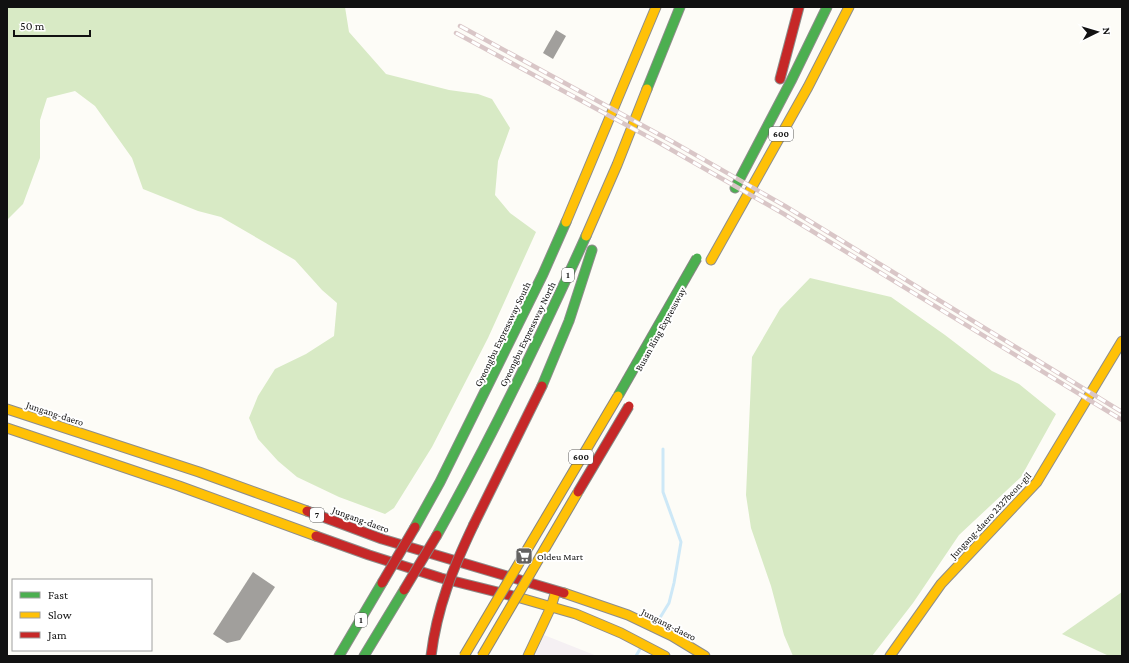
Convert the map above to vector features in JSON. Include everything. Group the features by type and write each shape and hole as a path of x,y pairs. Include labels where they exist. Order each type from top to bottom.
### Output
{"main road":[{"name":"Gyeongbu Expressway South","path":"339,656 440,482 543,274 588,173 656,7"},
{"name":"Gyeongbu Expressway North","path":"364,656 437,535 488,442 531,354 602,199 680,7"},
{"path":"751,158 777,88 799,7"},
{"name":"600","path":"730,196 791,81 827,7"},
{"name":"600","path":"709,264 808,87 849,7"},
{"path":"431,656 434,630 453,566 524,424 565,331 624,145"},
{"name":"Busan Ring Expressway","path":"464,656 659,326 698,254"},
{"name":"Jungang-daero 2327beon-gil","path":"890,656 941,584 1037,482 1122,341"},
{"name":"600","path":"482,656 634,398"},
{"name":"Jungang-daero","path":"7,409 199,472 382,539 556,590 628,615 672,636 705,656"},
{"name":"7","path":"7,428 179,486 369,555 441,578 576,614 621,633 665,656"},
{"path":"528,656 551,607 556,590"},
{"path":"493,656 515,600"}],"shaded area":[{"path":"544,635 597,656 535,656"}],"green space":[{"path":"7,7 345,7 349,32 386,74 449,90 478,94 492,99 510,128 498,161 495,195 510,213 536,232 488,338 432,447 394,508 385,514 339,497 297,477 278,461 258,439 249,418 258,396 275,369 306,354 334,336 337,303 322,290 295,260 221,217 198,211 143,189 132,158 95,106 75,91 47,98 40,120 40,158 23,204 7,220"},
{"path":"810,278 891,297 945,335 992,371 1019,384 1056,414 1021,477 959,535 913,603 872,656 793,656 784,635 771,586 751,528 746,495 752,357 780,309"},
{"path":"1122,592 1122,656 1109,656 1062,634"}],"building":[{"path":"556,30 566,36 553,59 543,53"},
{"path":"253,572 275,587 240,640 227,643 213,634"}],"waterway":[{"path":"658,621 669,603 681,542 663,492 663,449"},
{"path":"636,656 640,649"}],"railway":[{"path":"460,26 673,142 785,206 1122,412"},
{"path":"456,33 656,141 784,214 1122,420"}],"traffic: fast":[{"path":"647,89 680,7"},
{"path":"735,188 791,81 827,7"},
{"path":"415,527 440,482 543,274 566,222"},
{"path":"437,535 477,462 551,312 586,236"},
{"path":"542,386 569,321 592,250"},
{"path":"618,396 697,258"},
{"path":"339,656 382,583"},
{"path":"364,656 404,590"}],"traffic: slow":[{"path":"566,222 656,7"},
{"path":"711,260 808,87 849,7"},
{"path":"586,236 617,165 647,89"},
{"path":"890,656 941,584 1037,482 1122,341"},
{"path":"464,656 618,396"},
{"path":"7,409 199,472 307,511"},
{"path":"7,428 179,486 316,536"},
{"path":"482,656 578,492"},
{"path":"564,593 628,615 672,636 705,656"},
{"path":"528,656 551,607 555,594"},
{"path":"517,597 576,614 621,633 665,656"}],"traffic: jam":[{"path":"780,79 799,7"},
{"path":"474,524 542,386"},
{"path":"578,492 629,406"},
{"path":"307,511 382,539 564,593"},
{"path":"431,656 437,621 447,588 459,556 474,524"},
{"path":"382,583 415,527"},
{"path":"404,590 437,535"},
{"path":"316,536 441,578 517,597"}],"place":[{"name":"Oldeu Mart","path":"524,556"}]}
